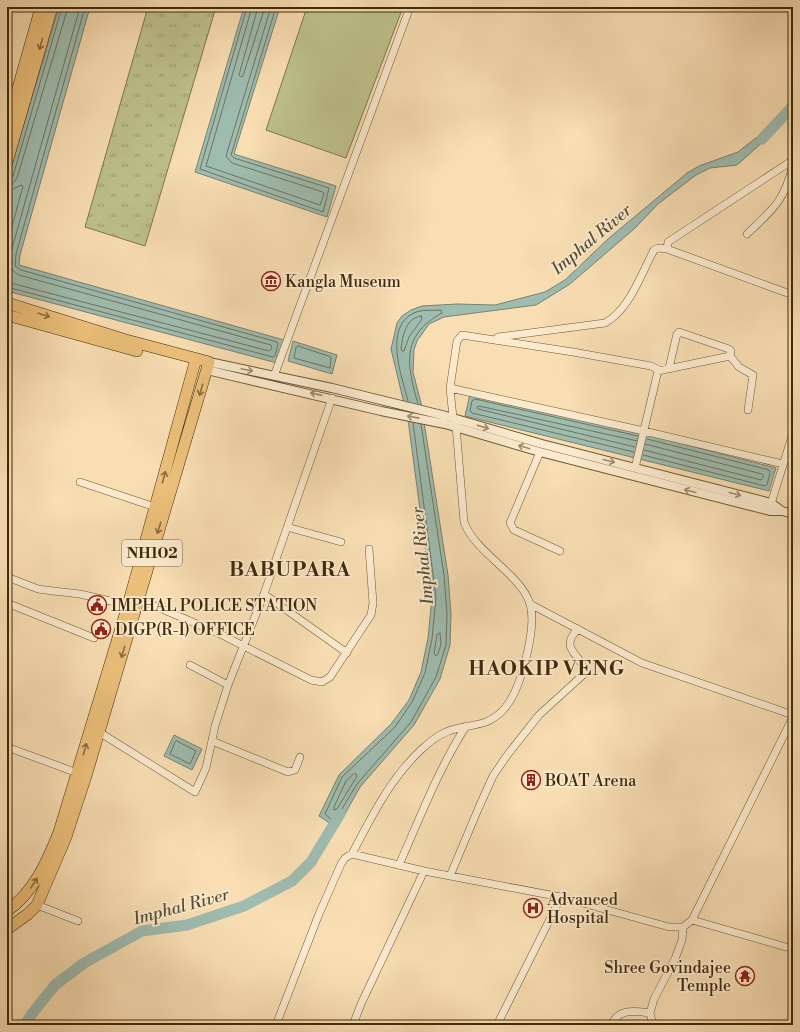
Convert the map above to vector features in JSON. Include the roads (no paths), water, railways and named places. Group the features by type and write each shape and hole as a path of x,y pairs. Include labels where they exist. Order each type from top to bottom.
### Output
{"highway":[{"path":"7,126 41,7"},
{"path":"7,162 52,7"},
{"path":"8,303 208,366"},
{"path":"7,315 195,362"},
{"name":"NH102","path":"177,450 195,362"},
{"name":"NH102","path":"7,929 28,914 37,905 64,843 82,774 177,450 208,366"},
{"name":"NH102","path":"7,911 30,890 41,873 82,774 99,732 133,603"}],"street":[{"path":"274,376 410,7"},
{"path":"667,249 668,242 793,160"},
{"path":"747,234 781,200 788,184 793,165"},
{"path":"489,339 605,322 612,319 625,306 654,250 658,248 667,249 793,295"},
{"path":"669,368 677,334 679,332 729,349 731,351 730,356 739,368 752,375 748,410"},
{"path":"448,419 450,388 457,341 459,337 465,335 651,366 659,370 730,356"},
{"path":"208,366 274,376 385,402 635,468 793,514"},
{"path":"208,366 381,411 448,419 456,426 540,452 770,507"},
{"path":"635,468 656,374 659,370"},
{"path":"450,388 644,431 783,464"},
{"path":"99,732 195,792 206,768 228,685 264,594 332,398"},
{"path":"276,1025 319,914 341,864 345,858 352,854 391,784 422,749 440,734 448,730 486,722 493,718 505,708 519,680 528,649 531,632 530,604 524,591 467,529 463,512 456,426"},
{"path":"770,507 793,433"},
{"path":"540,452 510,523 514,530 560,551"},
{"path":"80,482 160,509"},
{"path":"288,527 341,542"},
{"path":"7,577 38,588 133,603 166,610 318,682 326,681 330,677 367,622 372,610 369,549"},
{"path":"264,594 347,653"},
{"path":"7,603 94,638"},
{"path":"352,854 424,871 561,897 669,927 683,927 692,920 793,716 642,663 530,604"},
{"path":"450,876 479,807 494,776 508,754 539,715 583,675 584,668 572,651 570,644 571,638 578,629"},
{"path":"190,665 228,685"},
{"path":"399,865 437,778 466,726"},
{"path":"212,741 288,772 295,770 300,757"},
{"path":"7,747 82,774"},
{"path":"354,1025 361,1004 424,871"},
{"path":"497,1025 561,897"},
{"path":"37,905 78,921"},
{"path":"692,920 793,950"},
{"path":"653,1025 650,1013 654,999 681,945 683,927"},
{"path":"611,1025 616,1017 625,1012 634,1011 650,1013"}],"water":[{"path":"59,7 90,7 20,255 19,265 284,340 277,363 7,291 7,181"},
{"path":"244,7 280,7 234,154 336,186 327,217 195,172"},
{"path":"775,123 766,139 737,165 710,168 696,175 658,204 634,229 570,284 536,305 444,317 429,324 417,341 414,350 413,372 421,403 448,575 451,614 450,645 440,679 414,725 360,787 337,828 319,816 339,775 391,724 409,700 421,672 428,638 432,598 408,420 391,349 397,323 402,316 411,310 422,306 457,304 495,305 545,292 565,280 608,239 687,173 699,166 738,152"},
{"path":"293,341 337,355 332,374 288,361"},
{"path":"470,394 637,432 776,468 769,491 465,416"},
{"path":"174,735 202,749 192,770 164,756"}],"waterway":[{"name":"Imphal River","path":"762,139 793,106"},
{"name":"Imphal River","path":"25,1025 55,985 84,963 142,931 187,925 244,906 292,881 311,862 340,814"}],"place":[{"name":"Kangla Museum","path":"271,281"},
{"name":"IMPHAL POLICE STATION","path":"97,605"},
{"name":"DIGP(R-I) OFFICE","path":"101,629"},
{"name":"BOAT Arena","path":"531,780"},
{"name":"Advanced Hospital","path":"533,908"},
{"name":"Shree Govindajee Temple","path":"745,976"}],"district":[{"name":"BABUPARA","path":"290,569"},
{"name":"HAOKIP VENG","path":"547,668"}]}
